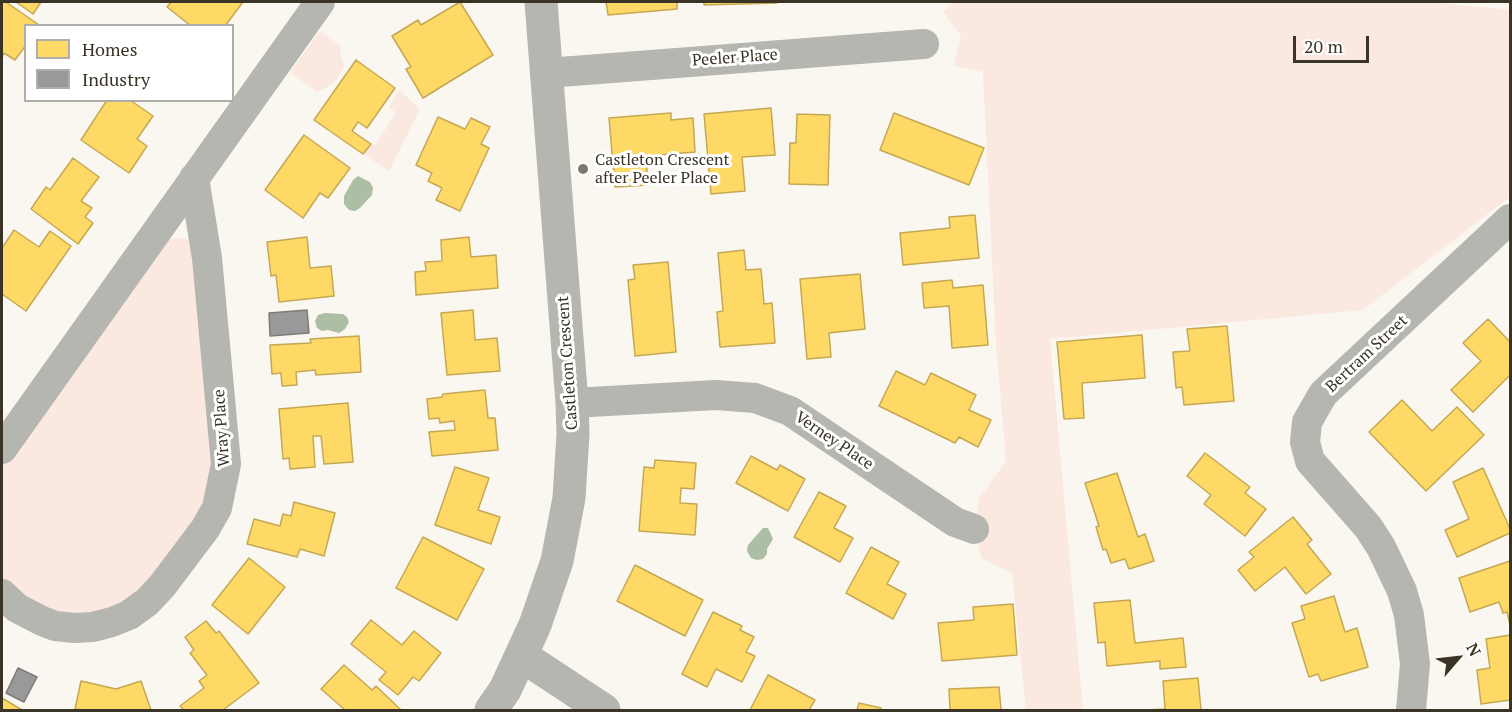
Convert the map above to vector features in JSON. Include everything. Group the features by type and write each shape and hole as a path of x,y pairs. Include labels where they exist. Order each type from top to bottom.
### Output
{"street":[{"path":"2,449 320,2"},
{"name":"Castleton Crescent","path":"491,711 522,656 535,625 557,561 569,498 573,434 572,403 541,2"},
{"name":"Peeler Place","path":"547,73 924,44"},
{"name":"Wray Place","path":"2,594 17,608 55,626 93,627 112,622 129,615 147,602 162,586 205,529 217,508 226,464 207,258 194,178"},
{"name":"Bertram Street","path":"1411,711 1415,664 1409,615 1402,591 1381,547 1368,527 1310,461 1305,442 1307,422 1323,394 1510,219"},
{"name":"Verney Place","path":"572,403 716,395 755,398 790,411 955,522 974,529"},
{"path":"522,656 604,711"}],"shaded area":[{"path":"954,2 1432,2 1510,10 1510,197 1363,310 1050,339 1083,710 1026,710 1012,573 981,558 974,529 980,497 1006,461 996,344 983,72 954,66 961,36 943,12"},
{"path":"319,32 341,47 344,67 337,79 317,92 293,75 291,71"},
{"path":"399,90 420,109 389,171 363,154 371,144 375,145 396,113 389,107"},
{"path":"358,176 370,182 373,188 372,195 360,208 355,211 349,210 344,204 344,196 353,180"},
{"path":"173,238 184,238 191,241 214,493 151,588 104,615 49,613 6,583 2,577 2,466 158,245"},
{"path":"343,314 349,322 339,333 322,331 317,328 315,321 318,315"},
{"path":"763,528 768,528 773,539 767,549 767,554 763,559 757,560 751,558 747,551 748,545"}],"building: Homes":[{"path":"2,2 6,2 38,24 24,24 24,48 15,60 4,53 2,58"},
{"path":"16,2 41,2 33,14"},
{"path":"171,2 243,2 226,24 188,24 167,7"},
{"path":"460,2 493,55 423,98 406,69 411,67 392,36 418,20 421,25"},
{"path":"606,2 677,2 677,9 608,15"},
{"path":"704,2 777,2 777,3 704,5"},
{"path":"356,60 395,88 367,128 358,122 352,131 371,144 363,154 314,120"},
{"path":"106,102 133,102 153,116 137,139 147,146 129,173 81,140"},
{"path":"771,108 775,155 742,157 745,191 711,194 704,114"},
{"path":"671,113 671,120 693,118 695,152 646,156 648,185 615,187 609,118"},
{"path":"894,113 984,148 969,185 880,150"},
{"path":"797,114 830,115 828,185 789,184 790,143 796,143"},
{"path":"438,117 465,129 471,118 490,127 481,144 489,148 460,211 436,200 442,188 428,181 432,173 416,165"},
{"path":"304,135 350,168 328,198 320,193 303,218 265,190"},
{"path":"73,158 99,177 81,201 92,208 85,217 93,223 78,244 31,209 46,187 50,190"},
{"path":"975,215 979,258 903,265 900,233 950,228 949,217"},
{"path":"14,230 39,247 50,231 71,246 26,311 2,294 2,248"},
{"path":"307,237 310,268 331,266 334,296 279,302 276,275 271,276 267,242"},
{"path":"469,237 471,257 496,255 498,288 416,295 415,272 426,271 425,262 442,261 441,240"},
{"path":"744,250 746,270 761,269 764,304 772,303 775,343 720,347 717,312 723,311 718,253"},
{"path":"668,262 676,352 635,356 628,280 635,279 633,265"},
{"path":"860,274 865,329 829,333 831,357 807,359 800,279"},
{"path":"952,280 953,288 983,285 988,345 952,348 949,306 924,308 922,283"},
{"path":"473,310 475,340 497,338 500,371 447,375 441,313"},
{"path":"1488,319 1510,342 1510,375 1473,412 1451,390 1481,361 1463,343"},
{"path":"1227,326 1234,401 1184,405 1182,387 1176,388 1173,352 1190,351 1187,329"},
{"path":"1142,335 1145,378 1082,383 1084,418 1064,419 1057,342"},
{"path":"359,336 361,372 316,375 315,370 296,372 297,385 282,386 281,373 272,374 270,345 311,343 310,339"},
{"path":"896,371 925,385 931,373 976,395 969,410 991,420 978,447 959,437 955,443 879,406"},
{"path":"485,390 488,418 495,418 498,450 432,456 429,432 455,430 454,421 440,423 439,418 429,419 427,399 442,397 443,394"},
{"path":"1402,400 1432,431 1457,407 1484,435 1426,491 1369,432"},
{"path":"348,403 353,462 324,464 321,436 313,436 315,467 290,469 289,458 283,459 279,409"},
{"path":"1205,453 1250,487 1245,493 1266,509 1245,536 1204,504 1211,495 1187,476"},
{"path":"751,456 777,470 780,465 805,479 788,511 736,483"},
{"path":"655,460 696,463 694,489 681,488 680,503 697,504 695,535 639,531 644,467 654,468"},
{"path":"455,467 489,478 478,510 500,517 491,544 435,525"},
{"path":"1483,468 1510,533 1457,557 1445,530 1469,519 1453,482"},
{"path":"1117,473 1138,537 1145,534 1154,561 1129,569 1125,559 1111,563 1106,549 1103,550 1096,527 1099,526 1085,483"},
{"path":"819,492 846,506 834,528 853,538 840,562 794,537"},
{"path":"294,502 335,513 324,556 300,549 297,557 247,544 254,519 280,526 283,514 291,516"},
{"path":"1293,517 1312,540 1307,544 1331,574 1306,594 1285,567 1255,591 1238,570 1254,557 1249,552"},
{"path":"423,537 484,569 457,620 396,588"},
{"path":"871,547 899,562 887,584 906,594 893,619 846,593"},
{"path":"249,558 285,587 248,634 212,605"},
{"path":"1510,561 1510,625 1507,612 1503,613 1499,602 1470,612 1459,578"},
{"path":"635,565 703,600 685,636 617,601"},
{"path":"1334,596 1345,632 1357,628 1368,667 1321,681 1318,674 1309,677 1292,623 1305,619 1301,606"},
{"path":"1130,600 1135,643 1183,638 1186,667 1160,669 1160,661 1107,666 1105,642 1098,643 1094,603"},
{"path":"1013,604 1017,655 942,661 938,623 974,620 973,607"},
{"path":"713,612 742,626 740,630 754,637 746,652 755,656 742,682 716,669 707,687 682,674"},
{"path":"371,620 402,645 414,631 441,653 419,681 413,677 398,695 379,680 386,672 351,644"},
{"path":"206,621 216,633 219,631 259,683 223,710 184,710 180,706 204,688 199,681 207,675 190,653 194,650 185,637"},
{"path":"1510,635 1510,700 1481,704 1477,670 1490,668 1486,639"},
{"path":"344,665 372,690 376,686 401,710 345,710 321,689"},
{"path":"768,675 815,700 809,710 750,710"},
{"path":"1198,678 1201,710 1147,710 1165,709 1163,681"},
{"path":"81,681 116,689 141,681 151,710 75,709"},
{"path":"999,687 1001,710 950,710 949,689"},
{"path":"2,698 22,710 2,710"},
{"path":"859,703 881,708 880,710 857,710"}],"building: Industry":[{"path":"307,310 309,333 270,336 269,313"},
{"path":"18,668 37,677 24,702 6,693"}],"place":[{"name":"Castleton Crescent after Peeler Place","path":"583,169"}]}
